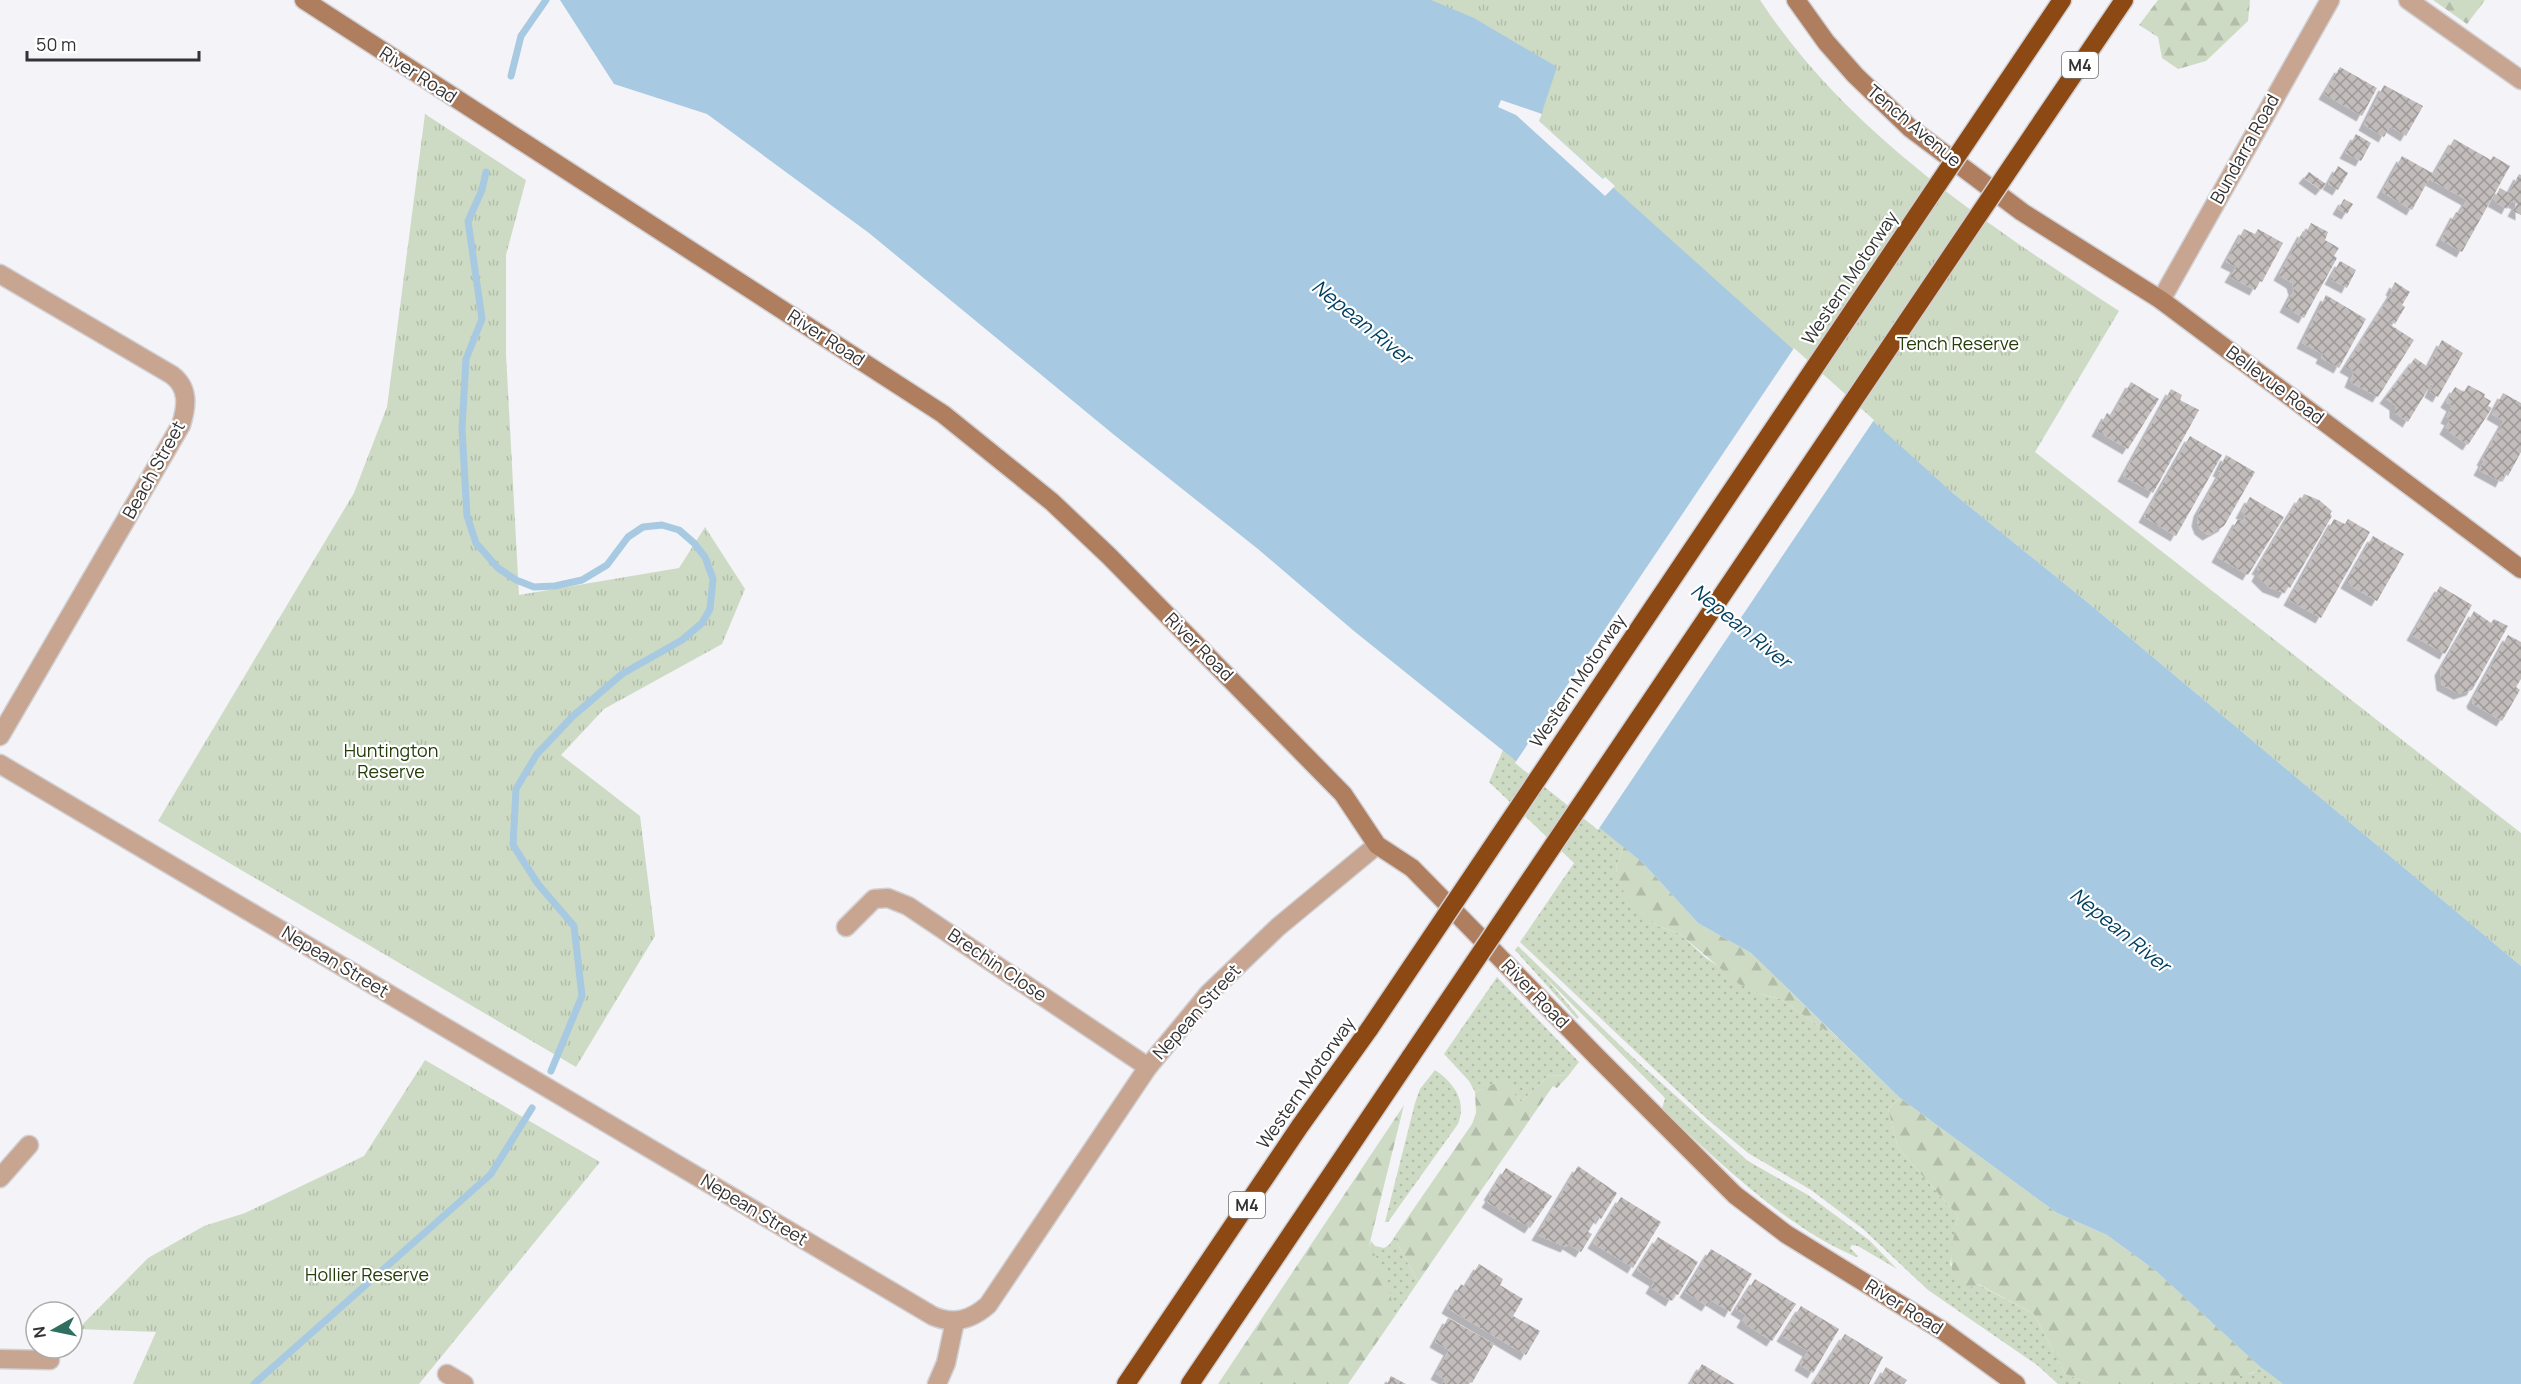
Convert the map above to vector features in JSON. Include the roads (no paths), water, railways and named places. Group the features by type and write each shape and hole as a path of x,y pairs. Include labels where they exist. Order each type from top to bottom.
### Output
{"highway":[{"name":"Western Motorway","path":"1126,1384 1370,1028 2062,0"},
{"name":"M4","path":"1190,1384 2124,0"}],"street":[{"name":"River Road","path":"304,0 943,414 1001,460 1052,502 1109,556 1350,801 1377,845 1412,868 1736,1196 1786,1234 1943,1331 2016,1384"},
{"name":"Tench Avenue","path":"1796,0 1826,42 1885,105 1910,128 2022,212"},
{"name":"Bundarra Road","path":"2161,300 2330,0"},
{"path":"2408,0 2521,80"},
{"name":"Bellevue Road","path":"2022,212 2161,300 2521,569"},
{"name":"Beach Street","path":"0,274 172,375 183,386 186,402 181,425 0,736"},
{"name":"Nepean Street","path":"0,764 933,1316 955,1321 970,1317 988,1305 1148,1067 1209,993 1278,927 1377,845"},
{"name":"Brechin Close","path":"846,927 874,899 897,900 1148,1067"},
{"path":"0,1178 29,1145"},
{"path":"937,1384 946,1363 955,1321"},
{"path":"0,1359 24,1359"},
{"path":"447,1374 464,1384"}],"water":[{"name":"Nepean River","path":"560,0 1431,0 1474,18 1557,67 1539,121 1954,494 2092,606 2521,966 2521,1384 2283,1384 2259,1366 2156,1271 2107,1235 2057,1213 1900,1098 1751,953 1698,923 1642,862 1354,631 1258,549 1113,434 869,233 707,114 614,84"}],"waterway":[{"path":"511,76 521,36 546,0"},
{"path":"486,172 482,190 468,221 482,319 466,359 462,429 467,516 476,543 498,568 516,580 534,587 555,586 582,580 607,565 628,537 643,527 662,525 679,530 694,543 705,557 713,579 710,609 702,623 682,640 622,674 573,716 537,754 516,789 513,845 538,884 574,926 582,996 551,1071"},
{"path":"254,1384 491,1174 532,1108"}],"park label":[{"name":"Tench Reserve","path":"1958,344"},
{"name":"Huntington Reserve","path":"391,762"},
{"name":"Hollier Reserve","path":"367,1275"}]}
